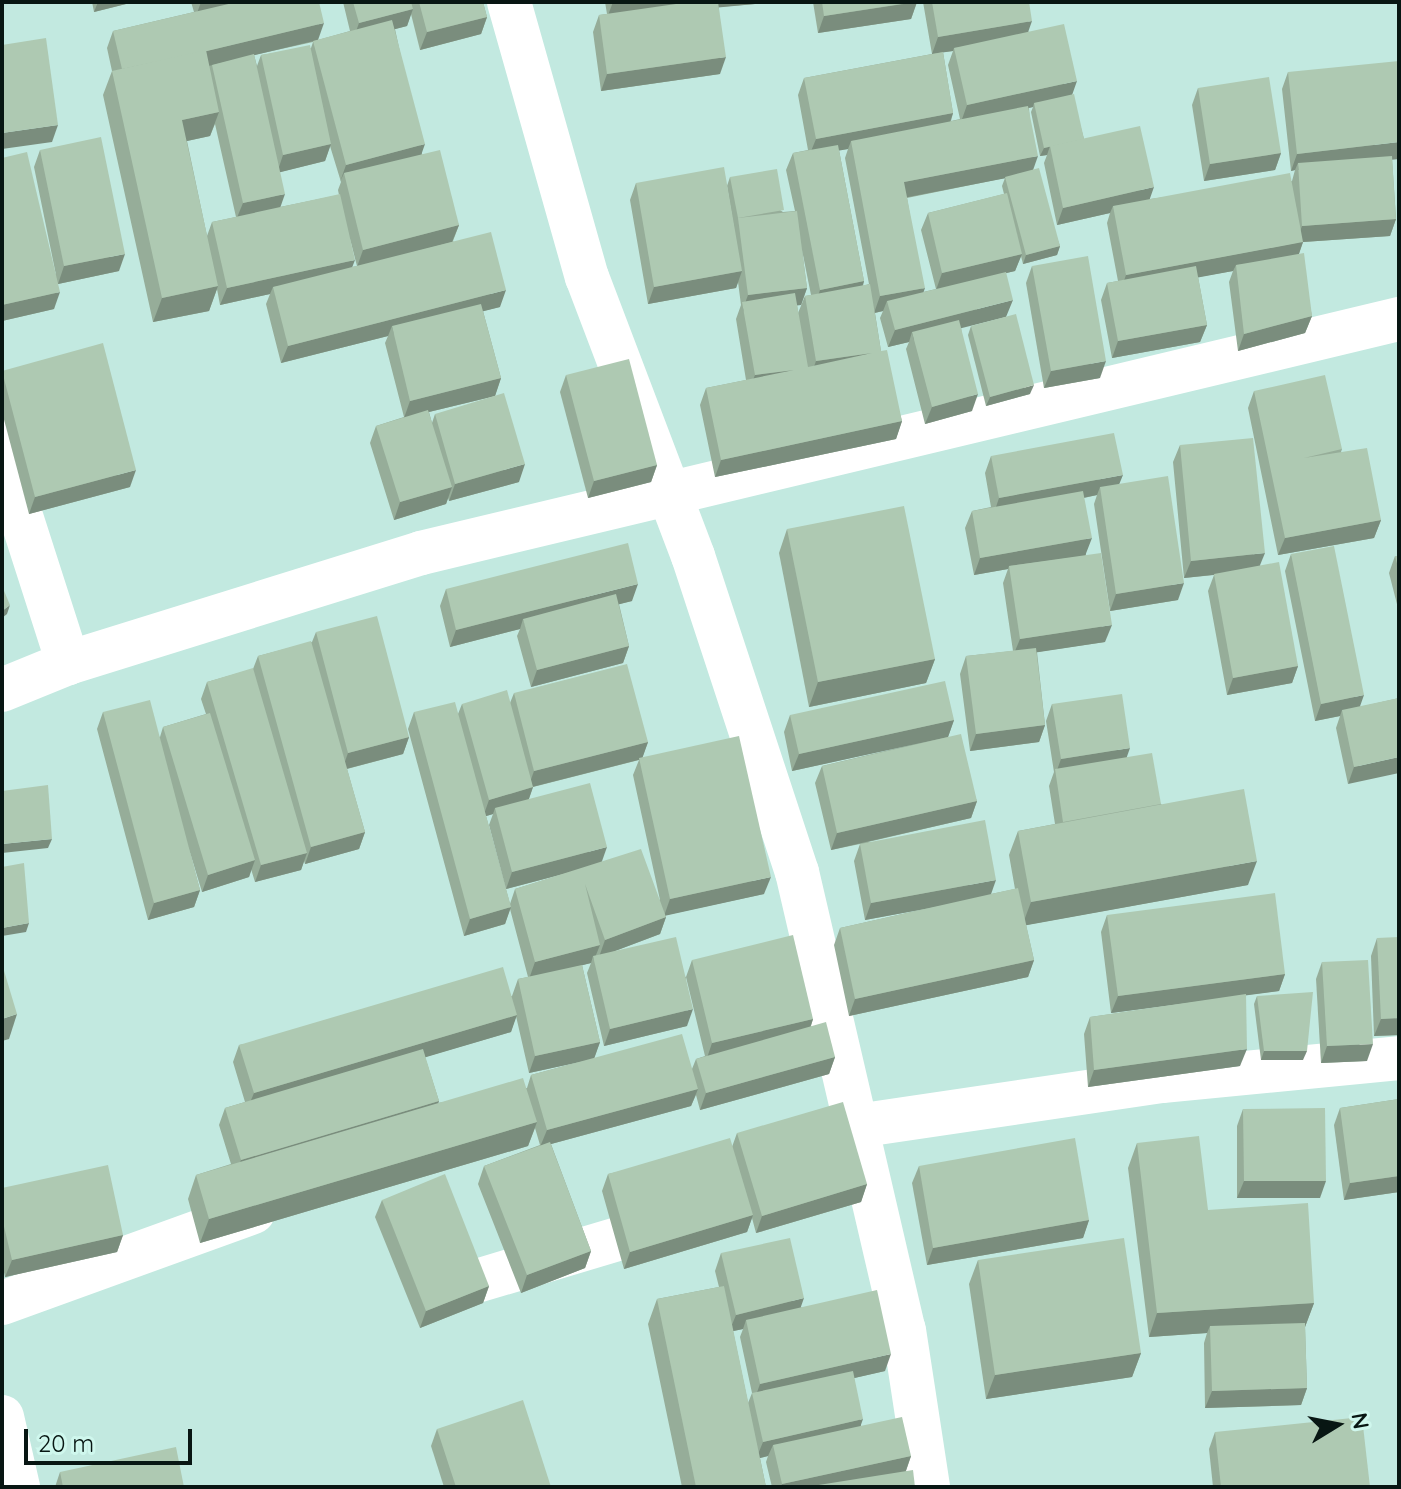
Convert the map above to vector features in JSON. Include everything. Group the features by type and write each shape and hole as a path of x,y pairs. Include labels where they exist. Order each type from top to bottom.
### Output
{"street":[{"path":"509,2 587,277 669,491 797,872 904,1330 928,1487"},
{"path":"2,690 68,663 421,553 669,491 1399,319"},
{"path":"2,436 19,510 68,663"},
{"path":"795,1060 839,1050"},
{"path":"857,1126 1162,1081 1399,1058"},
{"path":"821,1183 867,1170"},
{"path":"2,1303 285,1199"},
{"path":"470,1283 714,1211"},
{"path":"2,1417 18,1487"}],"building":[{"path":"237,2 319,2 324,23 122,69 113,31"},
{"path":"353,2 411,2 413,9 359,23"},
{"path":"419,2 483,2 487,17 427,32"},
{"path":"690,2 718,2 726,57 607,74 599,15"},
{"path":"822,2 914,2 824,16"},
{"path":"932,2 1029,2 1032,21 938,37"},
{"path":"392,20 425,144 346,165 313,41"},
{"path":"1064,24 1077,81 967,105 954,48"},
{"path":"46,38 58,125 2,133 2,45"},
{"path":"310,45 331,144 283,155 261,55"},
{"path":"206,50 219,112 182,120 218,286 162,298 112,71"},
{"path":"943,52 953,113 816,139 804,78"},
{"path":"254,54 285,194 243,203 212,65"},
{"path":"1399,61 1399,142 1297,154 1288,72"},
{"path":"1269,77 1281,153 1210,164 1198,88"},
{"path":"1074,94 1084,139 1044,148 1034,103"},
{"path":"1028,106 1038,156 904,182 925,288 880,296 851,141"},
{"path":"1140,126 1154,187 1063,208 1050,146"},
{"path":"101,137 125,254 64,266 40,150"},
{"path":"838,145 864,281 820,290 793,153"},
{"path":"440,150 459,225 363,250 344,173"},
{"path":"27,152 60,292 2,305 2,158"},
{"path":"1392,156 1396,219 1302,226 1298,163"},
{"path":"724,167 742,271 654,287 636,183"},
{"path":"1039,168 1060,246 1026,255 1005,177"},
{"path":"777,169 784,210 738,218 730,177"},
{"path":"1290,173 1303,242 1126,275 1113,206"},
{"path":"1007,193 1022,254 942,273 928,213"},
{"path":"340,194 355,260 227,288 212,222"},
{"path":"797,211 807,288 748,295 738,218"},
{"path":"491,232 506,290 288,346 273,287"},
{"path":"1304,253 1312,316 1244,334 1236,265"},
{"path":"1088,256 1106,361 1051,371 1032,266"},
{"path":"1196,266 1207,325 1118,341 1107,283"},
{"path":"1006,272 1013,300 895,330 887,301"},
{"path":"870,284 881,351 887,350 902,421 721,460 706,388 794,370 755,375 742,302 795,293 808,367 872,353 816,361 805,296"},
{"path":"481,304 501,378 410,401 392,326"},
{"path":"1016,314 1034,385 990,397 971,326"},
{"path":"959,320 978,394 932,407 912,332"},
{"path":"103,343 136,470 35,497 2,371"},
{"path":"629,359 657,465 594,481 566,375"},
{"path":"1325,375 1342,449 1304,458 1367,448 1381,520 1285,538 1254,391"},
{"path":"504,393 525,464 455,484 435,414"},
{"path":"428,410 452,487 400,502 376,426"},
{"path":"1114,433 1123,475 999,498 991,456"},
{"path":"1253,438 1265,553 1191,561 1180,445"},
{"path":"1168,476 1184,583 1116,594 1100,487"},
{"path":"1083,491 1092,538 980,558 972,511"},
{"path":"904,506 935,659 818,682 787,529"},
{"path":"628,543 638,584 456,630 446,589"},
{"path":"1334,546 1364,695 1321,704 1291,554"},
{"path":"1101,553 1112,625 1020,639 1009,566"},
{"path":"1279,562 1298,666 1233,678 1214,574"},
{"path":"2,586 10,605 2,611"},
{"path":"616,594 629,646 537,670 523,619"},
{"path":"377,616 409,737 348,753 316,632"},
{"path":"311,641 365,832 311,847 258,656"},
{"path":"1036,648 1045,725 976,734 966,656"},
{"path":"627,664 648,742 534,771 514,693"},
{"path":"253,668 307,853 261,865 207,682"},
{"path":"945,681 954,720 799,754 790,715"},
{"path":"507,690 533,787 489,800 462,704"},
{"path":"1122,694 1130,748 1061,759 1052,704"},
{"path":"1399,698 1399,757 1354,767 1342,710"},
{"path":"150,700 200,890 154,903 103,712"},
{"path":"455,702 511,907 470,919 414,712"},
{"path":"210,713 255,860 208,875 163,727"},
{"path":"961,734 977,801 837,833 822,766"},
{"path":"739,736 771,877 670,899 639,758"},
{"path":"1152,753 1161,804 1063,822 1055,769"},
{"path":"590,783 607,847 512,872 495,808"},
{"path":"48,785 52,839 2,844 2,791"},
{"path":"1244,789 1257,861 1031,902 1018,831"},
{"path":"985,820 996,880 871,903 860,844"},
{"path":"641,849 666,917 605,940 585,884 600,945 535,962 515,889"},
{"path":"24,863 29,923 2,928 2,867"},
{"path":"1018,888 1034,960 855,999 840,928"},
{"path":"1275,893 1285,974 1118,996 1107,915"},
{"path":"793,935 813,1019 712,1043 692,960"},
{"path":"676,937 693,1009 610,1029 593,956"},
{"path":"1399,937 1399,1018 1381,1019 1377,938"},
{"path":"1368,960 1373,1044 1327,1046 1322,962"},
{"path":"2,964 17,1014 2,1019"},
{"path":"582,965 600,1042 535,1056 518,979"},
{"path":"503,967 517,1015 254,1093 239,1045"},
{"path":"1313,992 1307,1051 1264,1051 1257,996"},
{"path":"1246,994 1247,1049 1094,1070 1090,1017"},
{"path":"826,1022 835,1057 706,1093 696,1059"},
{"path":"682,1034 698,1089 547,1130 531,1075"},
{"path":"423,1049 439,1101 241,1160 225,1108"},
{"path":"523,1078 537,1122 209,1219 196,1175"},
{"path":"1399,1099 1399,1176 1350,1183 1340,1108"},
{"path":"843,1102 867,1184 762,1216 737,1133"},
{"path":"1325,1108 1326,1181 1244,1181 1243,1109"},
{"path":"1199,1136 1208,1210 1308,1203 1314,1303 1157,1313 1137,1143"},
{"path":"730,1138 753,1215 630,1252 608,1174"},
{"path":"1075,1138 1089,1220 933,1248 919,1166"},
{"path":"550,1142 591,1251 527,1275 484,1166"},
{"path":"108,1165 123,1235 12,1260 2,1218 2,1188"},
{"path":"445,1174 489,1286 426,1311 382,1200"},
{"path":"790,1238 804,1298 736,1315 721,1253"},
{"path":"1124,1238 1141,1353 995,1375 978,1260"},
{"path":"724,1286 766,1487 696,1487 657,1299"},
{"path":"877,1290 891,1354 760,1384 746,1320"},
{"path":"1305,1323 1307,1388 1212,1391 1210,1326"},
{"path":"853,1371 863,1419 763,1442 752,1393"},
{"path":"523,1400 551,1487 456,1487 437,1429"},
{"path":"902,1417 911,1456 782,1484 773,1445"},
{"path":"1362,1417 1370,1487 1221,1487 1215,1432"},
{"path":"176,1447 184,1487 63,1487 60,1472"},
{"path":"913,1470 915,1487 806,1487"}]}
